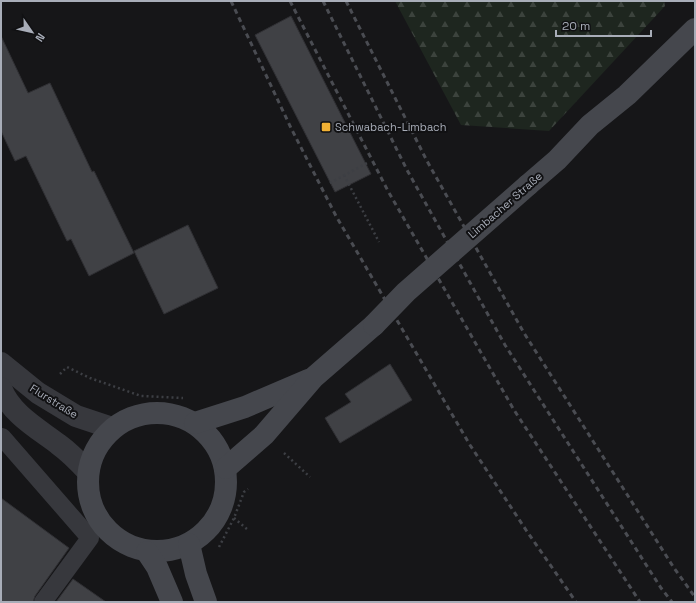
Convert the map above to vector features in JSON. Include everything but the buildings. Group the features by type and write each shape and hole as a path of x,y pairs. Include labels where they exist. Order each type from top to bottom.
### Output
{"main road":[{"name":"Limbacher Straße","path":"226,468 264,435 313,378 374,325 406,292 556,160 590,125 627,95 695,29"},
{"name":"Limbacher Straße","path":"195,423 245,407 313,378"},
{"path":"167,413 195,423 215,442 226,468 225,498 212,525 189,544 169,551 147,552 124,544 102,526 89,500 87,471 96,448 112,428 138,414 167,413"},
{"path":"189,544 196,574 206,602"},
{"path":"147,552 157,567 172,602"}],"street":[{"name":"Flurstraße","path":"1,363 38,393 76,416 112,428"},
{"path":"1,388 19,415 59,444 87,471"}],"lane":[{"path":"19,415 2,438 90,538 43,602"}],"path":[{"path":"330,182 369,162"},
{"path":"344,176 379,242"},
{"path":"38,393 67,367 90,378 141,396 190,397"},
{"path":"264,435 310,477"},
{"path":"218,548 234,518 244,492 250,486"},
{"path":"234,518 248,530"}],"green space":[{"path":"395,1 664,1 665,6 549,131 461,125"}],"railway":[{"path":"231,1 291,128 336,216 470,445 576,602"},
{"path":"290,1 388,191 514,410 640,602"},
{"path":"323,1 407,170 505,345 661,588 672,602"},
{"path":"346,1 427,161 524,333 674,568 695,597"}],"place":[{"name":"Schwabach-Limbach","path":"326,127"}]}
